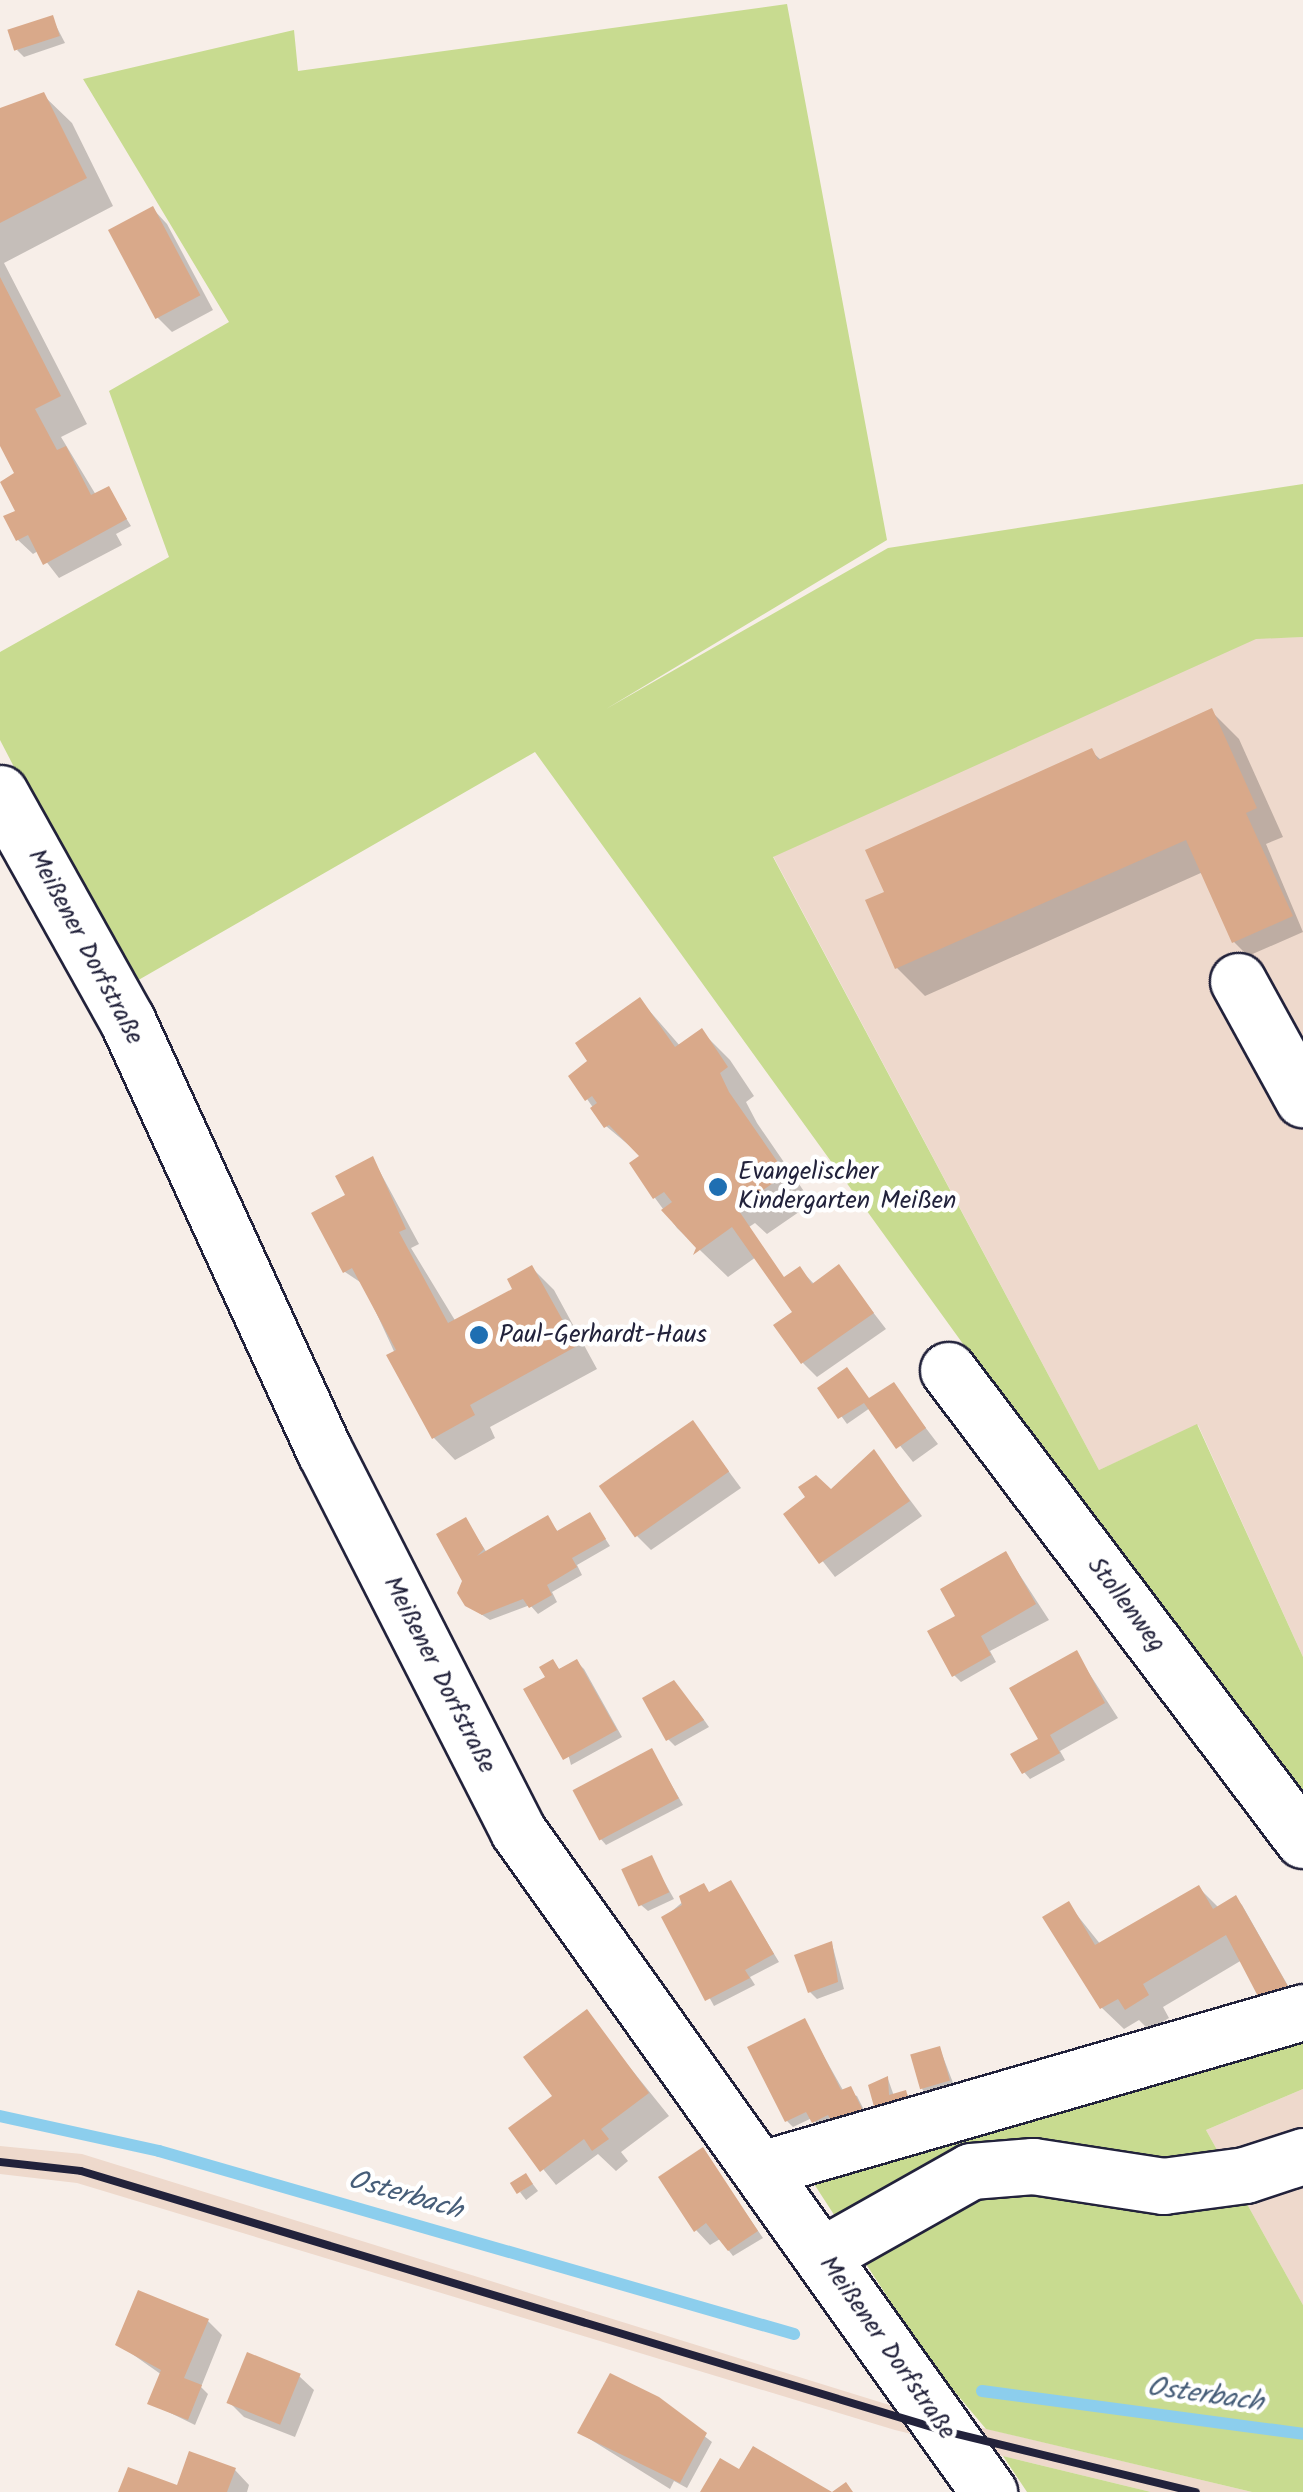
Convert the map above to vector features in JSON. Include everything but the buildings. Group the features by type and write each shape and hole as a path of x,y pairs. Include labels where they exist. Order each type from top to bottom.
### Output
{"street":[{"name":"Meißener Dorfstraße","path":"0,792 126,1020 325,1452 518,1831 989,2492"},
{"path":"1238,981 1303,1100"},
{"name":"Stollenweg","path":"948,1370 1303,1840"},
{"path":"761,2169 1303,2012"},
{"path":"822,2254 971,2172 1033,2166 1162,2186 1245,2175 1303,2156"}],"shaded area":[{"path":"1303,637 1303,1657 1198,1425 1099,1470 773,856 1256,638"},
{"path":"1303,2089 1303,2305 1206,2130"},
{"path":"0,2146 82,2154 899,2408 1252,2492 1151,2492 895,2430 77,2183 0,2174"}],"green space":[{"path":"787,4 887,540 606,709 888,548 1303,484 1303,637 1256,639 773,857 1099,1470 1197,1424 1303,1657 1303,1814 535,752 128,986 0,740 0,652 169,557 109,391 229,322 83,79 294,30 298,71"},
{"path":"1303,2027 1303,2089 1206,2130 1303,2305 1303,2492 1252,2492 986,2429 929,2361 805,2170"},
{"path":"1003,2456 1151,2492 1027,2492"}],"waterway":[{"name":"Osterbach","path":"0,2116 159,2151 794,2334"},
{"name":"Osterbach","path":"982,2391 1303,2434"}],"railway":[{"path":"0,2162 81,2171 945,2431 1196,2492"}],"place":[{"name":"Evangelischer Kindergarten Meißen","path":"718,1187"},
{"name":"Paul-Gerhardt-Haus","path":"479,1335"}]}
